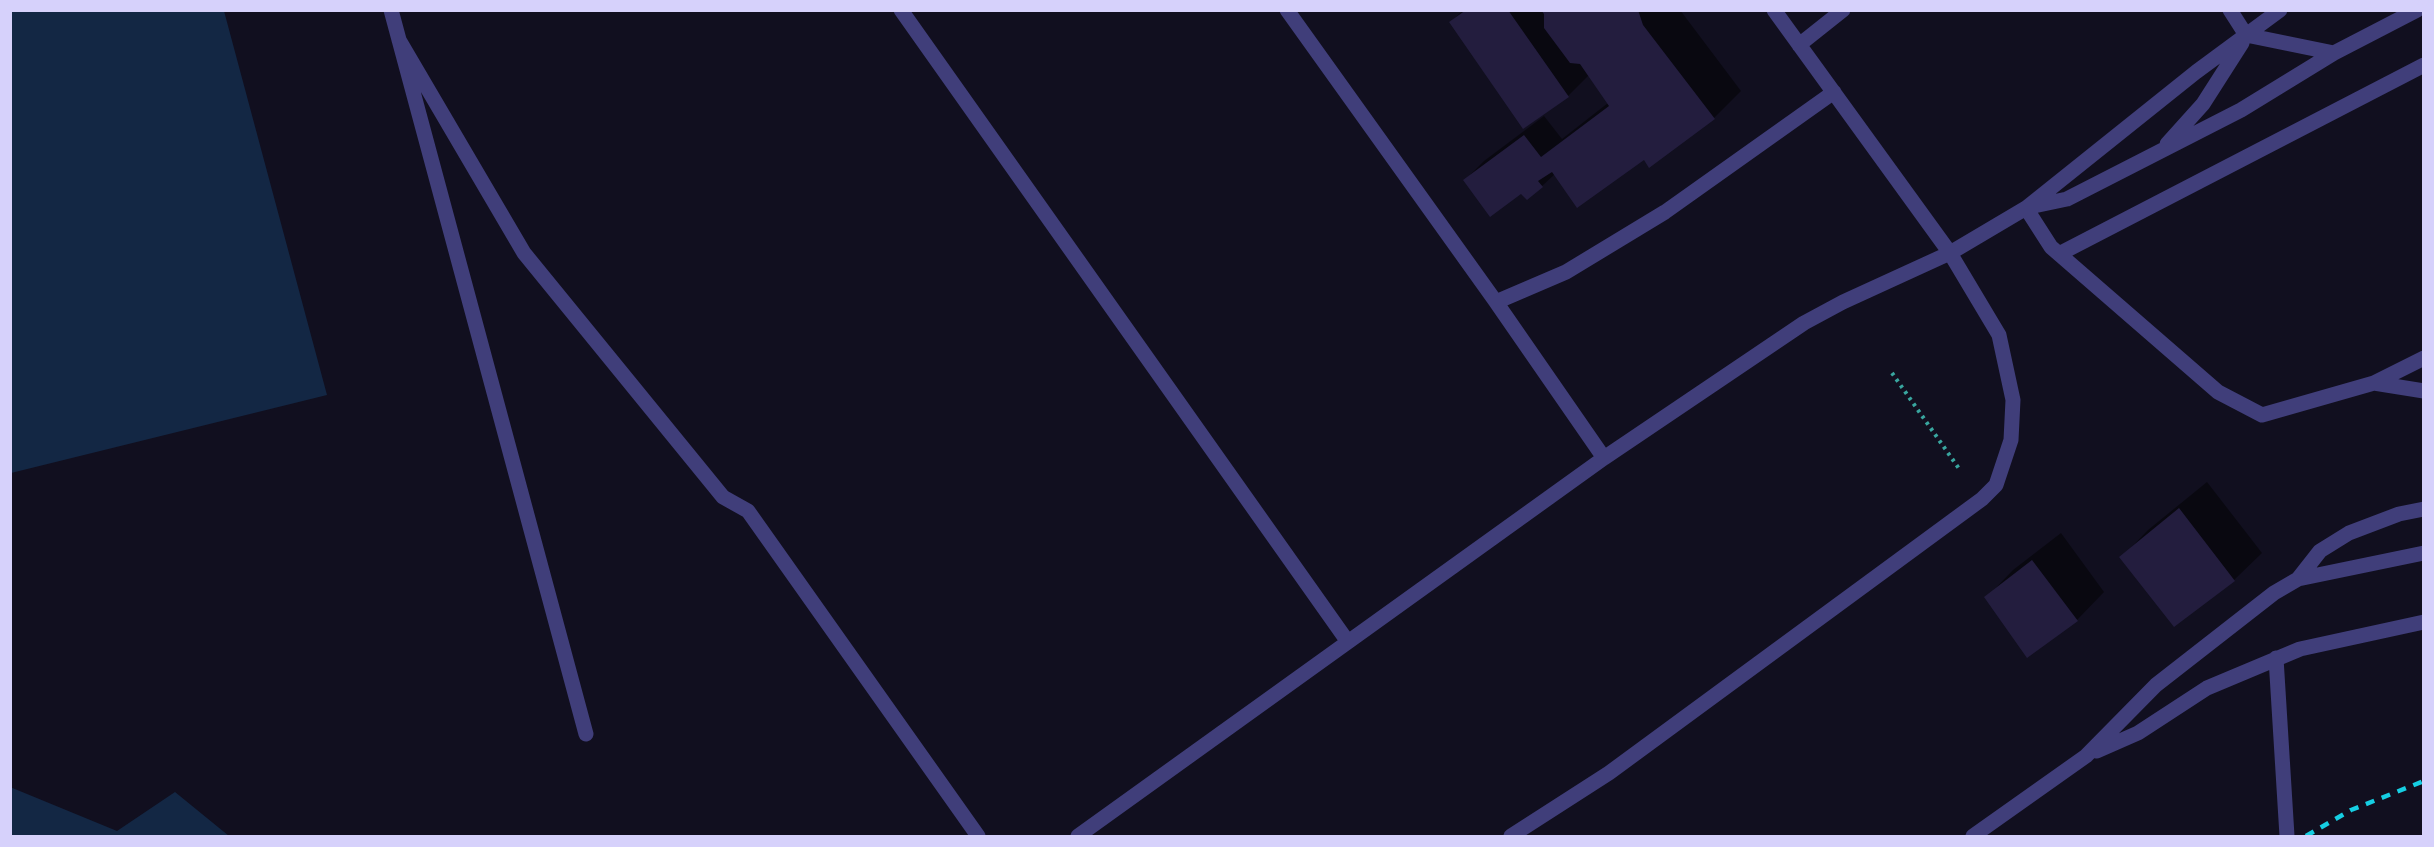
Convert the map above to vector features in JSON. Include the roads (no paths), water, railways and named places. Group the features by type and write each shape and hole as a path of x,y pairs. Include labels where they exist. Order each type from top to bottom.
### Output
{"lane":[{"path":"391,10 586,734"},
{"path":"901,10 1348,642"},
{"path":"1287,10 1496,302 1604,458"},
{"path":"1510,837 1610,773 1982,499 1996,485 2011,440 2013,400 1999,335 1950,252 1774,10"},
{"path":"1800,45 1843,10"},
{"path":"2230,10 2246,35 2334,53"},
{"path":"1078,837 1604,458 1804,323 1843,302 1950,252 2026,208 2196,72 2280,10"},
{"path":"2026,208 2067,199 2241,110 2334,53 2417,10"},
{"path":"2160,151 2203,104 2246,35"},
{"path":"399,40 524,254 723,497 748,511 978,837"},
{"path":"2059,254 2424,65"},
{"path":"1496,302 1566,272 1665,212 1834,92"},
{"path":"2026,208 2051,247 2218,392 2262,415 2374,383 2424,358"},
{"path":"2374,383 2424,391"},
{"path":"2298,579 2320,551 2349,532 2399,514 2424,508"},
{"path":"1973,837 2086,756 2156,685 2220,638 2274,593 2298,579 2424,553"},
{"path":"2086,756 2138,733 2207,688 2277,658 2300,649 2424,622"},
{"path":"2277,658 2287,837"}],"water":[{"path":"10,11 224,11 327,395 11,473"},
{"path":"10,787 117,831 175,792 229,836 11,836"}],"railway":[{"path":"2306,836 2351,810 2424,781"}]}
